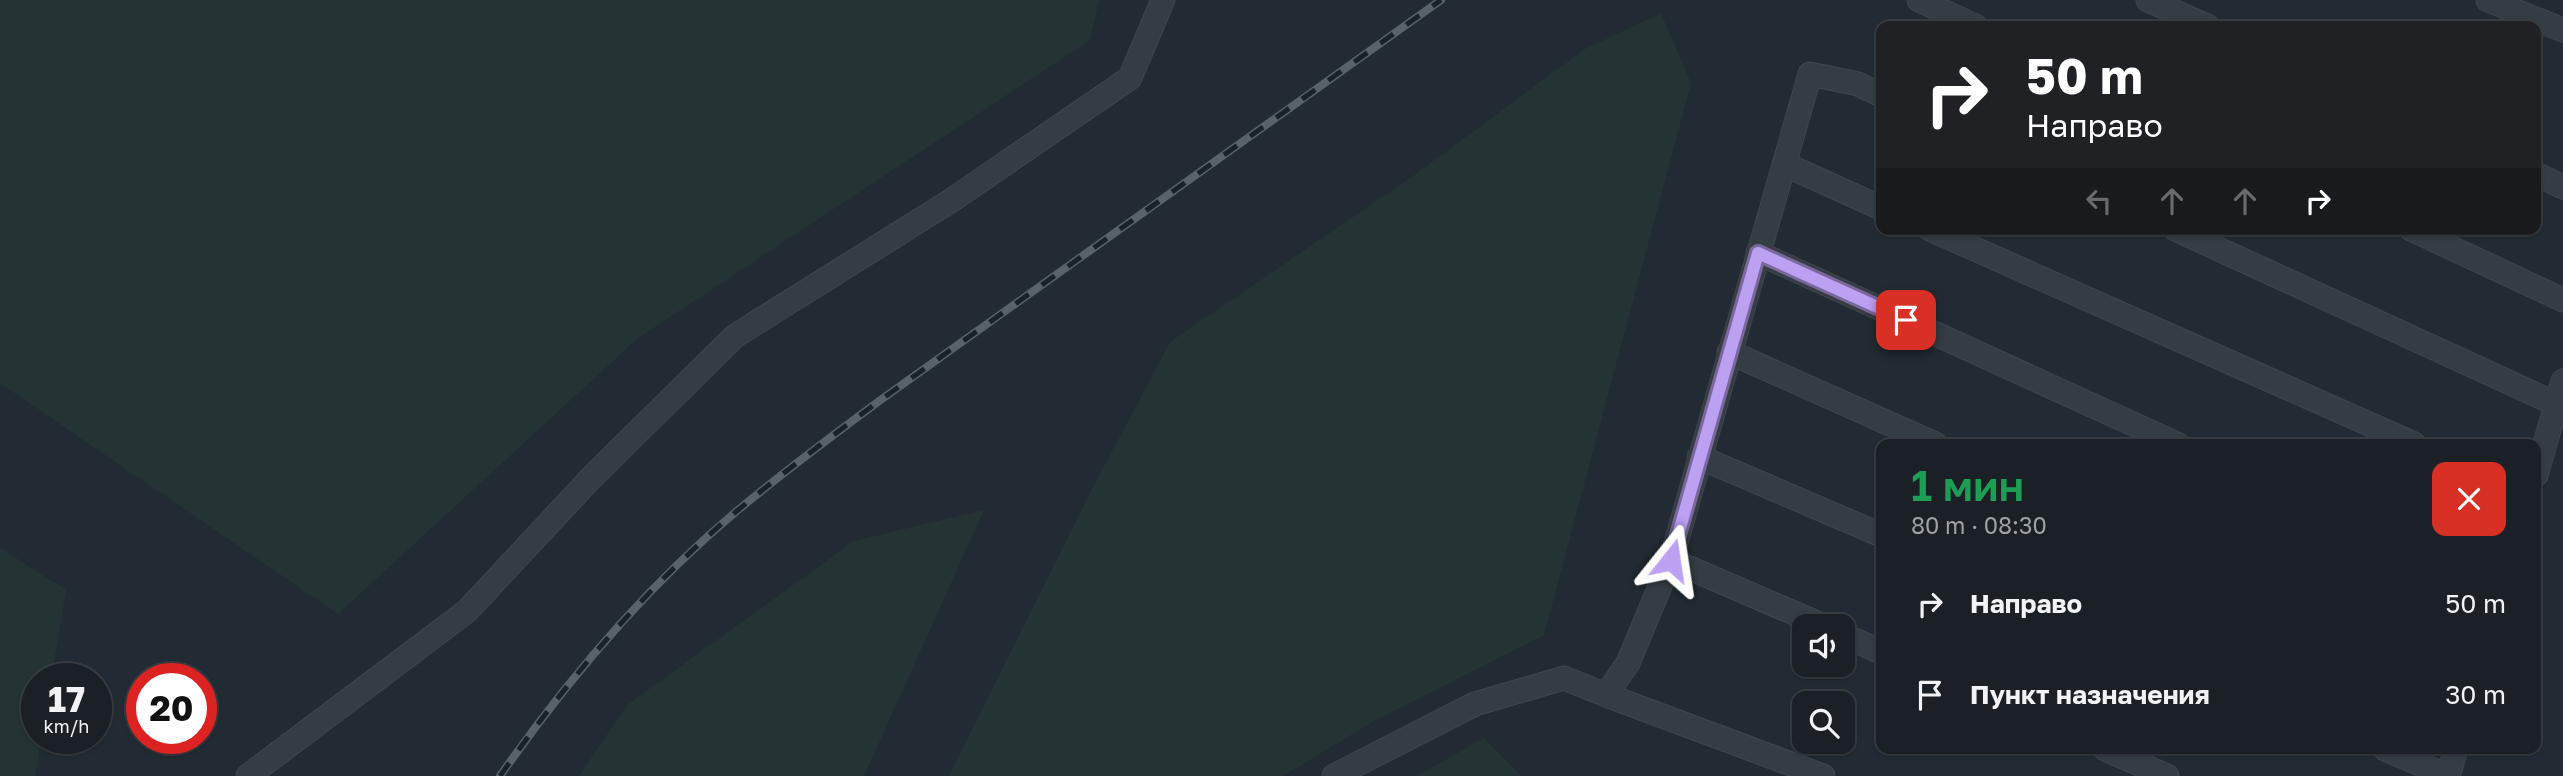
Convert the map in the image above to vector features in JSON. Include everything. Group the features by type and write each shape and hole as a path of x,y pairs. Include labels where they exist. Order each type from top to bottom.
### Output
{"lane":[{"path":"248,776 467,611 592,477 735,336 952,200 1130,78 1163,0"},
{"path":"1919,0 1964,21"},
{"path":"2148,0 2196,21"},
{"path":"2488,0 2540,21"},
{"path":"2541,21 2563,30"},
{"path":"1606,695 1628,663 1671,560 1810,74 1858,84 1876,93"},
{"path":"1784,164 1876,206"},
{"path":"2541,176 2563,187"},
{"path":"1944,235 2403,439"},
{"path":"2188,235 2556,404"},
{"path":"2424,235 2563,300"},
{"path":"1758,253 2166,439"},
{"path":"1729,352 1924,439"},
{"path":"2541,457 2563,381"},
{"path":"1699,457 1876,533"},
{"path":"1671,560 1796,614"},
{"path":"1855,640 1876,650"},
{"path":"1334,776 1475,704 1564,678 1823,776"},
{"path":"2116,754 2167,776"},
{"path":"2397,754 2448,776 2455,754"}],"shaded area":[{"path":"0,0 1099,0 1090,40 638,338 338,614 0,383"},
{"path":"1661,13 1691,83 1544,635 1376,720 1283,776 949,776 1091,491 1170,342 1413,176 1585,49"},
{"path":"984,510 864,776 579,776 627,705 854,541"},
{"path":"0,548 66,590 54,663 21,663 21,754 39,754 35,776 0,776"},
{"path":"1484,738 1521,776 1417,776"}],"railway":[{"path":"500,776 553,704 610,635 672,570 738,510 882,399 1441,0"}],"route":[{"path":"1671,560 1758,253 1906,320"}]}
